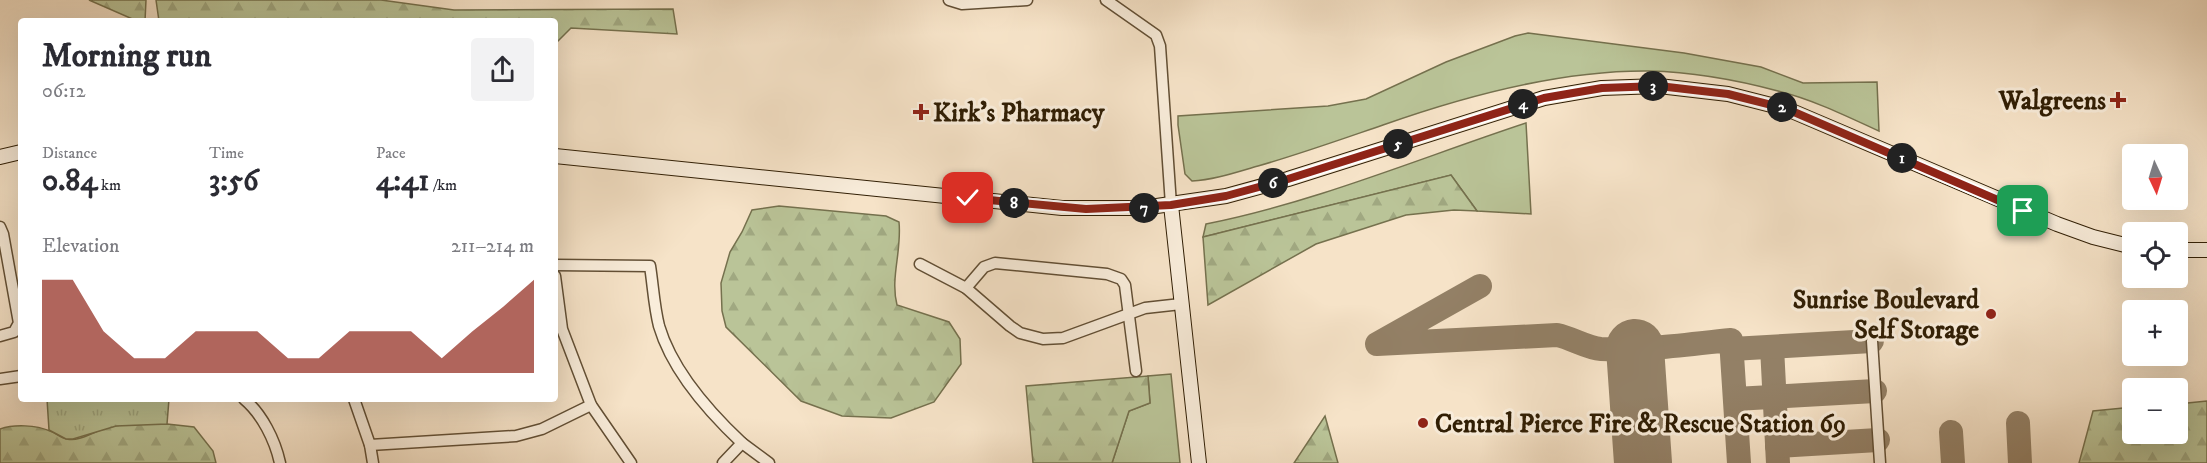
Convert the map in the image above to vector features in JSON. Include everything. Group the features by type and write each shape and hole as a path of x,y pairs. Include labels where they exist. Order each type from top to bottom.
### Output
{"main road":[{"path":"558,156 1062,208 1123,209 1171,205 1226,196 1288,179 1544,98 1602,88 1659,86 1728,94 1787,109 2057,224 2122,244"},
{"path":"0,157 18,154"},
{"path":"1171,205 1199,463"},
{"path":"2188,250 2207,250"}],"street":[{"path":"949,0 962,4 1027,0"},
{"path":"1106,0 1156,35 1160,46 1171,205"},
{"path":"0,227 16,278 18,307"},
{"path":"966,288 984,267 995,263 1107,274 1121,279 1125,285 1136,371"},
{"path":"920,264 966,288 1010,327 1020,333 1042,339 1063,338 1145,308 1182,303"},
{"path":"558,265 650,266 657,314 664,342 694,390 715,418 742,443 769,463"},
{"path":"558,321 591,405 632,463"},
{"path":"0,336 14,332 18,324"},
{"path":"1872,341 1880,463"},
{"path":"0,379 18,376"},
{"path":"248,402 266,426 280,463"},
{"path":"355,402 370,445 373,463"},
{"path":"370,445 516,436 542,429 591,405"},
{"path":"723,463 742,443"}],"green space":[{"path":"89,0 146,0 145,18 130,18"},
{"path":"156,0 381,0 454,10 673,9 677,34 571,28 558,41 558,18 159,18"},
{"path":"1528,33 1684,53 1761,67 1803,83 1877,82 1879,131 1804,99 1747,83 1682,73 1616,72 1548,80 1480,95 1414,114 1234,173 1192,181 1185,174 1178,116 1328,106 1366,99 1446,62"},
{"path":"1526,123 1531,214 1477,211 1451,175 1203,237 1206,224 1328,192"},
{"path":"1451,175 1477,211 1454,210 1406,215 1316,244 1208,305 1203,237"},
{"path":"779,206 886,216 899,222 895,275 897,305 949,322 960,339 961,364 934,402 891,418 842,416 801,401 726,327 722,311 721,283 730,252 752,210"},
{"path":"1171,374 1180,463 1112,463 1129,411 1150,403 1148,376"},
{"path":"1148,376 1150,403 1129,411 1112,463 1033,463 1026,386"},
{"path":"2207,401 2207,463 2079,463 2093,411 2122,408 2122,444 2188,444 2188,403"},
{"path":"47,402 169,402 167,424 116,426 73,439 66,439 49,430"},
{"path":"1325,416 1338,463 1294,463"},
{"path":"167,424 194,427 213,451 216,463 0,463 0,429 6,427 38,427 72,440 114,426"}],"taxiway":[{"path":"1480,286 1377,344 1557,335 1601,349 1634,349 1731,340 1739,463"},
{"path":"1732,349 1872,341"},
{"path":"1772,347 1778,463"},
{"path":"1735,399 1875,391"},
{"path":"2018,423 2020,463"},
{"path":"1951,432 1953,463"},
{"path":"1777,446 1878,440"}],"runway":[{"path":"1635,348 1643,463"}],"place":[{"name":"Walgreens","path":"2118,100"},
{"name":"Kirk's Pharmacy","path":"921,112"},
{"name":"Sunrise Boulevard Self Storage","path":"1991,314"},
{"name":"Central Pierce Fire & Rescue Station 69","path":"1423,423"}],"route":[{"path":"968,198 1086,209 1171,205 1226,196 1288,179 1544,98 1602,88 1659,86 1728,94 1787,109 2023,211"}]}
